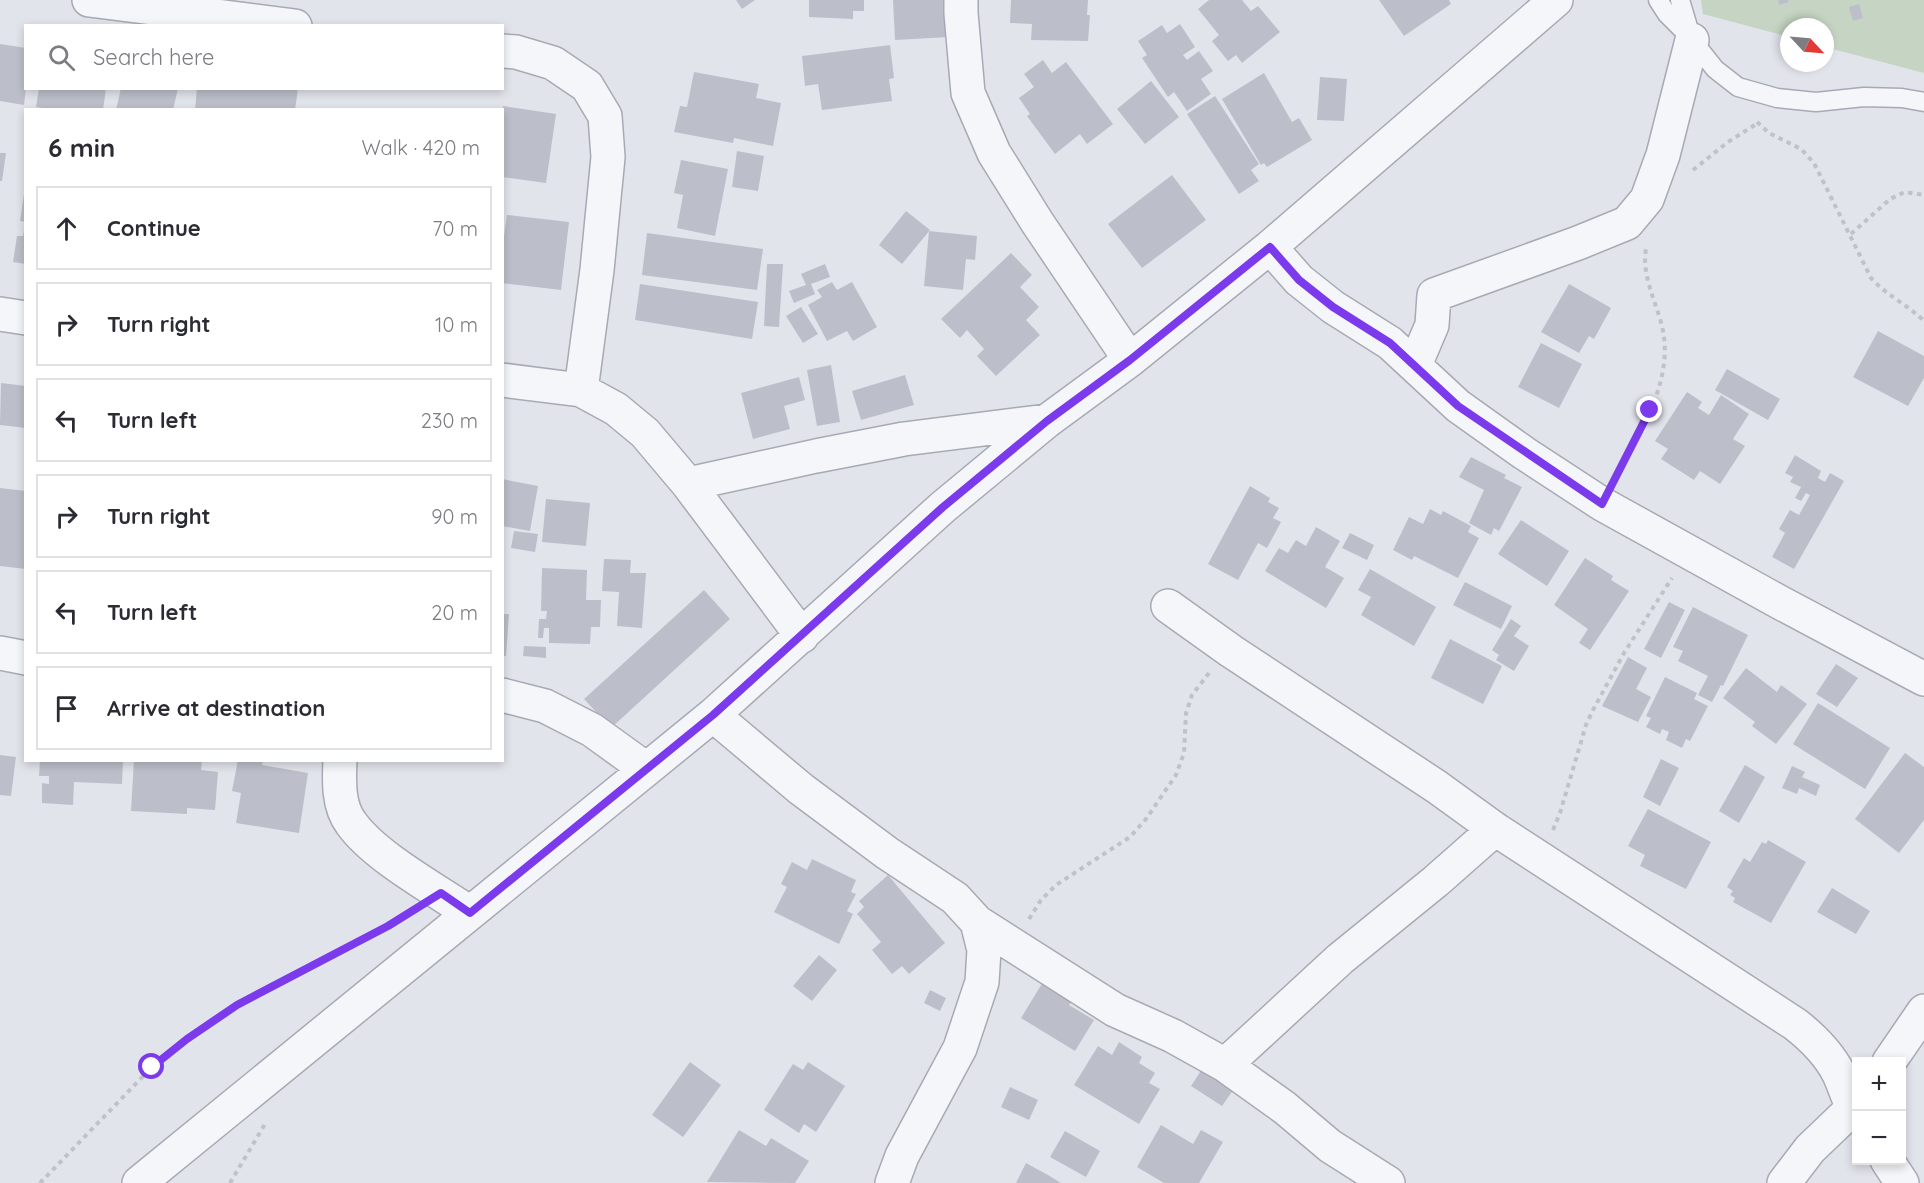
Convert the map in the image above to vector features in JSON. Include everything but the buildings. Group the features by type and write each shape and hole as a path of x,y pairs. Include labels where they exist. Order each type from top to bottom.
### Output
{"street":[{"path":"89,0 279,24"},
{"path":"961,0 968,93 994,153 1037,222 1130,360"},
{"path":"139,1183 713,715 943,507 1047,421 1130,360 1270,247 1556,0"},
{"path":"1415,365 1432,325 1434,295 1627,223 1647,199 1662,155 1692,40"},
{"path":"504,51 516,52 552,63 587,86 605,116 608,157 597,270 580,390"},
{"path":"1270,247 1299,280 1333,307 1390,343 1441,393 1602,504 1924,679"},
{"path":"0,314 24,318"},
{"path":"504,380 580,390 616,409 645,433 688,484 802,636"},
{"path":"688,484 816,456 904,440 1047,421"},
{"path":"1168,606 1231,651 1437,787 1495,829 1795,1024 1813,1038 1827,1054 1852,1102"},
{"path":"0,653 24,658"},
{"path":"504,696 545,706 592,730 646,769"},
{"path":"713,715 801,789 887,853 955,898 977,922 1115,1010 1173,1036 1225,1065 1285,1108 1330,1146 1388,1183"},
{"path":"340,762 339,790 350,822 371,845 470,913"},
{"path":"1225,1065 1340,959 1436,881 1495,829"},
{"path":"892,1183 902,1156 960,1048 982,982 984,950 977,922"},
{"path":"1892,1057 1924,1011"},
{"path":"1784,1183 1809,1149 1853,1111"},
{"path":"1890,1165 1902,1183"}],"lane":[{"path":"1658,0 1667,14 1715,69 1738,87 1777,98 1816,102 1864,96 1924,102"},
{"path":"1680,0 1692,40"}],"path":[{"path":"1738,87 1758,123 1769,133 1801,149 1814,163 1871,278 1880,288 1912,309 1924,321"},
{"path":"1686,177 1702,160 1758,123"},
{"path":"1851,234 1890,199 1905,192 1924,195"},
{"path":"1602,504 1650,410 1660,380 1665,354 1664,332 1649,285 1645,254 1647,243"},
{"path":"1542,858 1560,813 1586,725 1593,710 1624,653 1689,552"},
{"path":"1016,947 1041,900 1056,885 1130,837 1146,819 1176,775 1184,753 1186,712 1192,695 1202,681 1231,651"},
{"path":"40,1183 152,1067 187,1039 248,999 388,926 441,893"}],"green space":[{"path":"1701,0 1924,0 1924,73 1834,49 1834,18 1780,18 1780,35 1703,14"}],"route":[{"path":"152,1067 187,1039 237,1005 388,926 441,893 470,913 713,715 943,507 1047,421 1130,360 1270,247 1299,280 1333,307 1390,343 1441,393 1483,425 1602,504 1650,410"}]}
